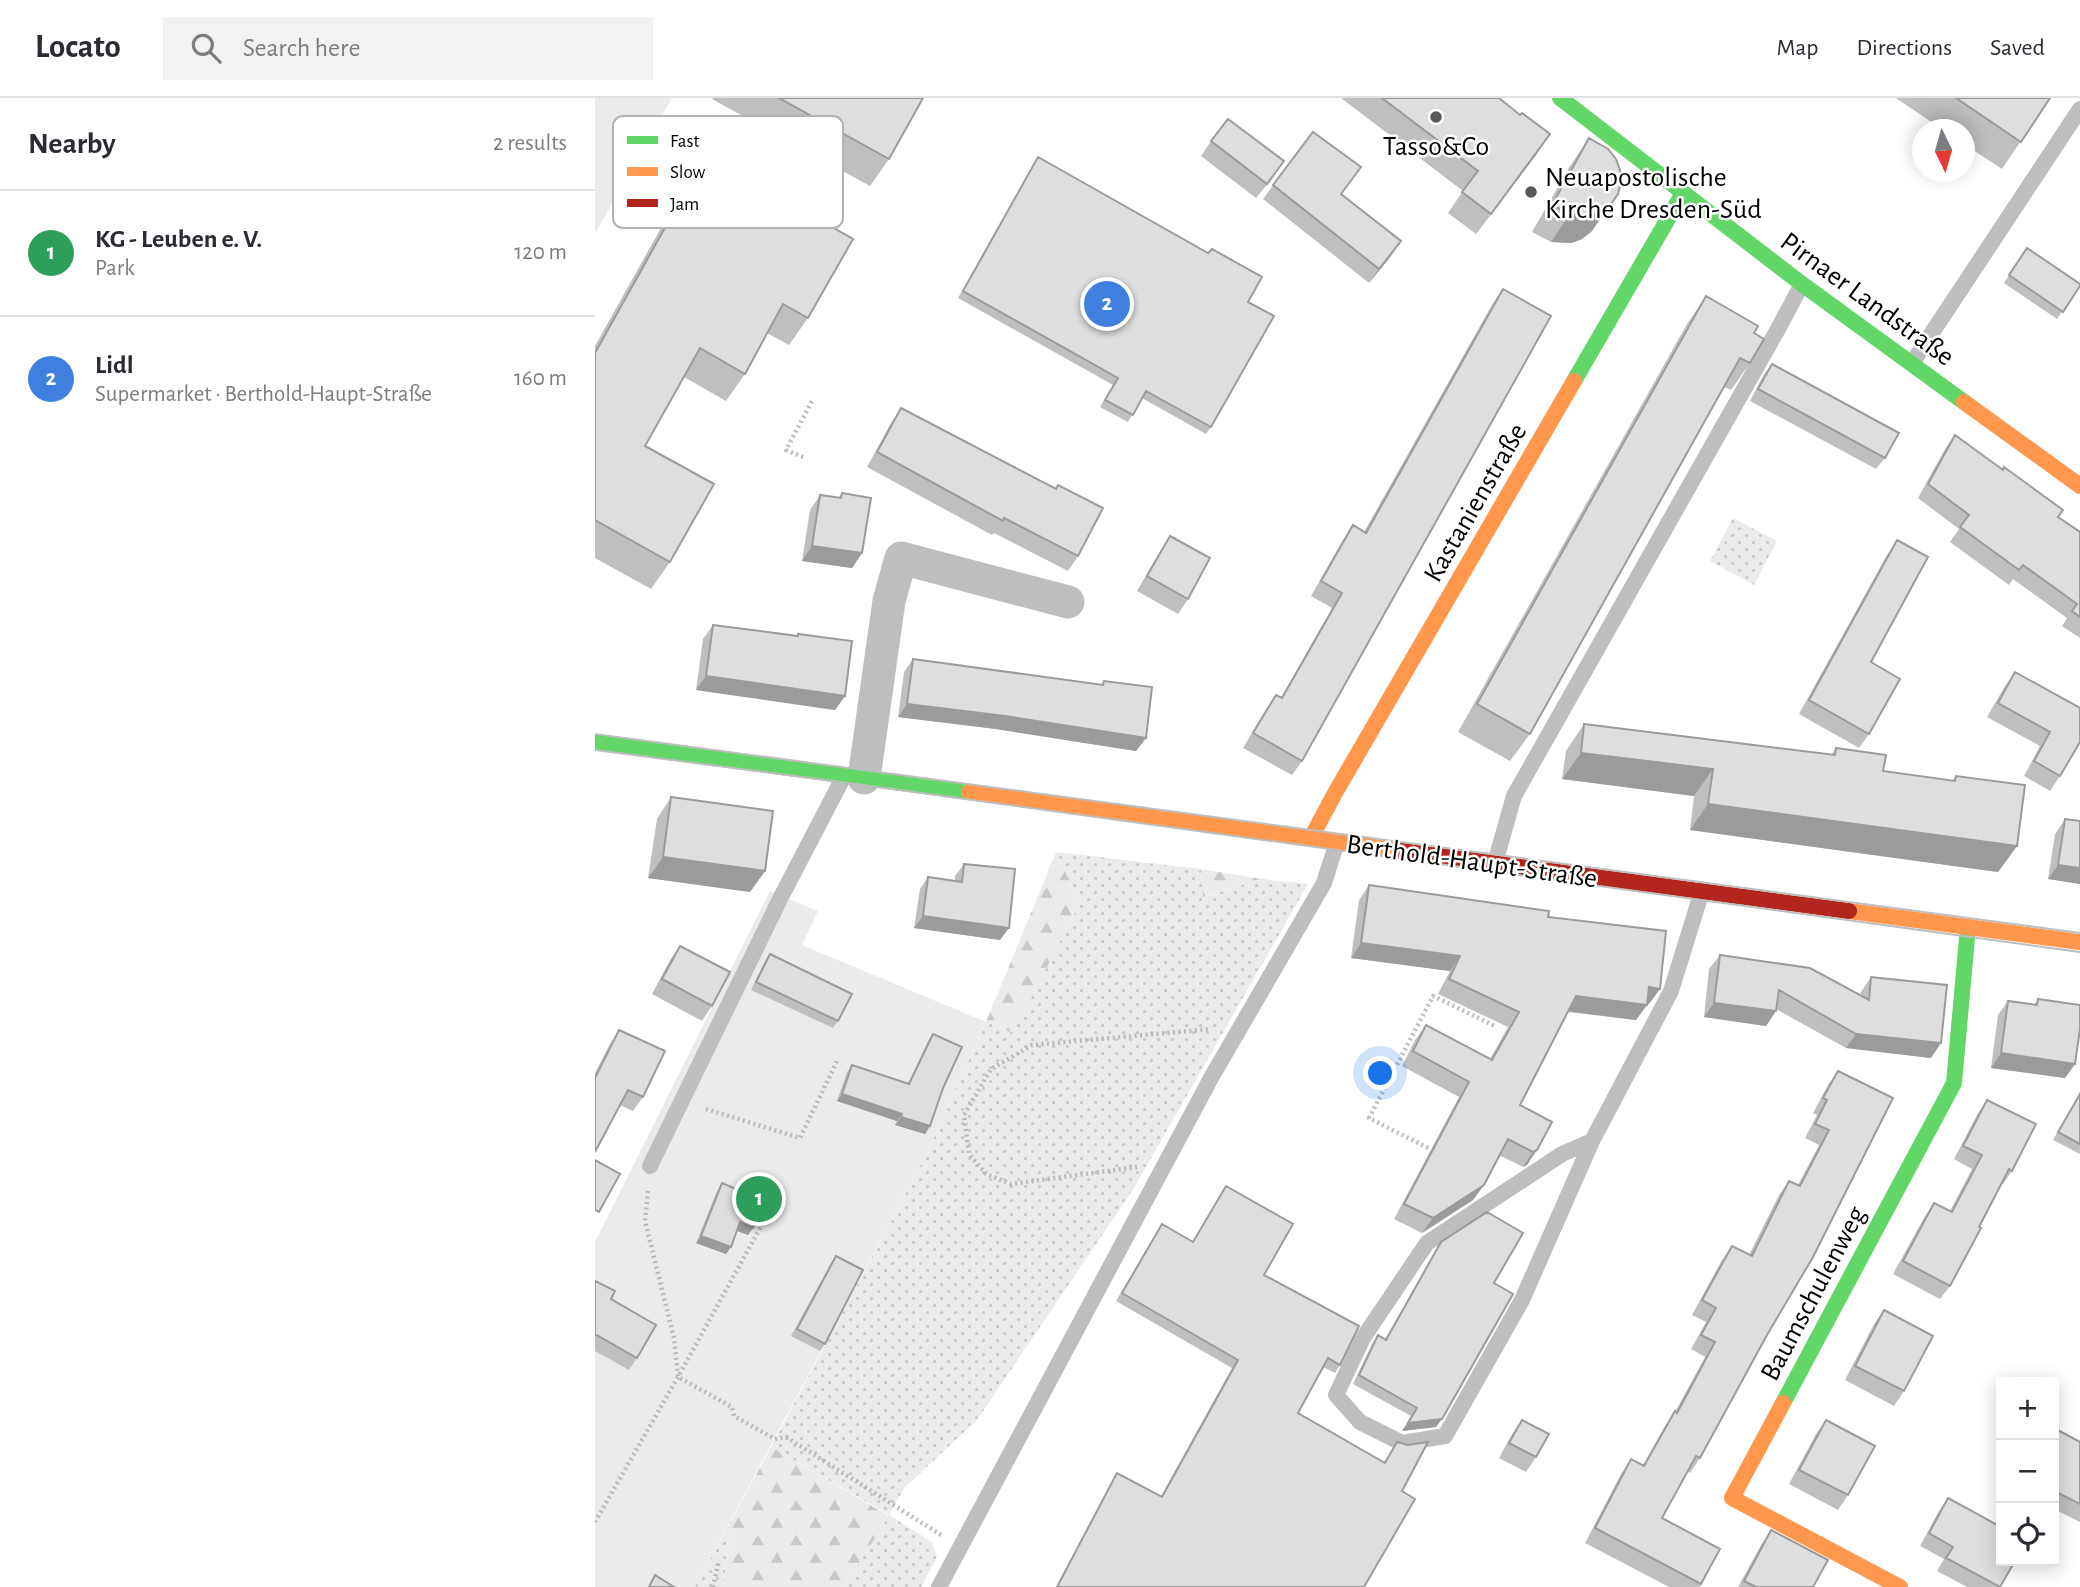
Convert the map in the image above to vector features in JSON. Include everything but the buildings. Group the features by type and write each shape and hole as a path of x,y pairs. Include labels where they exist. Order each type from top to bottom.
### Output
{"street":[{"name":"Pirnaer Landstraße","path":"1560,98 1802,284 2080,486"},
{"name":"Kastanienstraße","path":"1311,838 1683,192"},
{"path":"854,777 889,601 901,558 1068,602"},
{"name":"Berthold-Haupt-Straße","path":"595,742 2080,942"},
{"name":"Baumschulenweg","path":"1900,1587 1732,1498 1954,1083 1968,927"}],"lane":[{"path":"1912,363 2078,112 2075,98"},
{"path":"1495,863 1514,796 1802,284"},
{"path":"650,1166 781,897 854,777"},
{"path":"939,1587 1165,1164 1324,883 1337,842"},
{"path":"1592,1141 1562,1154 1427,1243 1363,1338 1335,1395 1360,1422 1402,1443 1445,1436 1522,1300 1592,1141 1671,991 1702,891"}],"path":[{"path":"803,457 786,450 813,399"},
{"path":"1429,1148 1369,1118 1433,996 1497,1027"},
{"path":"1165,1164 1011,1184 986,1174 969,1154 964,1115 992,1069 1032,1045 1241,1026"},
{"path":"681,1102 800,1138 838,1060"},
{"path":"650,1166 645,1221 674,1338 678,1377"},
{"path":"595,1522 780,1192"},
{"path":"678,1377 732,1407 734,1416 775,1439 786,1437 961,1547"},
{"path":"713,1587 719,1560"}],"green space":[{"path":"595,98 672,98 662,116 613,116 613,202 595,234"},
{"path":"1733,518 1777,541 1754,585 1710,561"},
{"path":"1056,852 1201,869 1204,897 1261,879 1308,884 1134,1188 977,1420 904,1488 889,1515 771,1447 925,1157 986,1022 1013,1032 1080,903"},
{"path":"1056,852 1080,903 1013,1033 986,1022"},
{"path":"1201,869 1261,879 1203,897"},
{"path":"770,891 818,911 802,945 986,1022 925,1157 695,1587 595,1587 595,1242"},
{"path":"771,1447 889,1516 844,1587 723,1587 732,1519"},
{"path":"889,1515 932,1542 937,1557 921,1587 844,1587"},
{"path":"732,1519 723,1587 695,1587"}],"tram line":[{"path":"595,734 2080,933"},
{"path":"595,750 2080,952"}],"traffic: fast":[{"path":"1560,98 1802,284 1964,402"},
{"path":"1574,381 1683,193"},
{"path":"595,742 969,792"},
{"path":"1783,1403 1954,1083 1968,927"}],"traffic: slow":[{"path":"1311,838 1574,381"},
{"path":"1964,402 2080,486"},
{"path":"969,792 1402,851"},
{"path":"1849,911 2080,942"},
{"path":"1783,1403 1732,1498 1900,1587"}],"traffic: jam":[{"path":"1402,851 1849,911"}],"place":[{"name":"Tasso&Co","path":"1436,117"},
{"name":"Neuapostolische Kirche Dresden-Süd","path":"1531,192"},
{"name":"Lidl","path":"1107,304"},
{"name":"KG - Leuben e. V.","path":"759,1199"}]}
